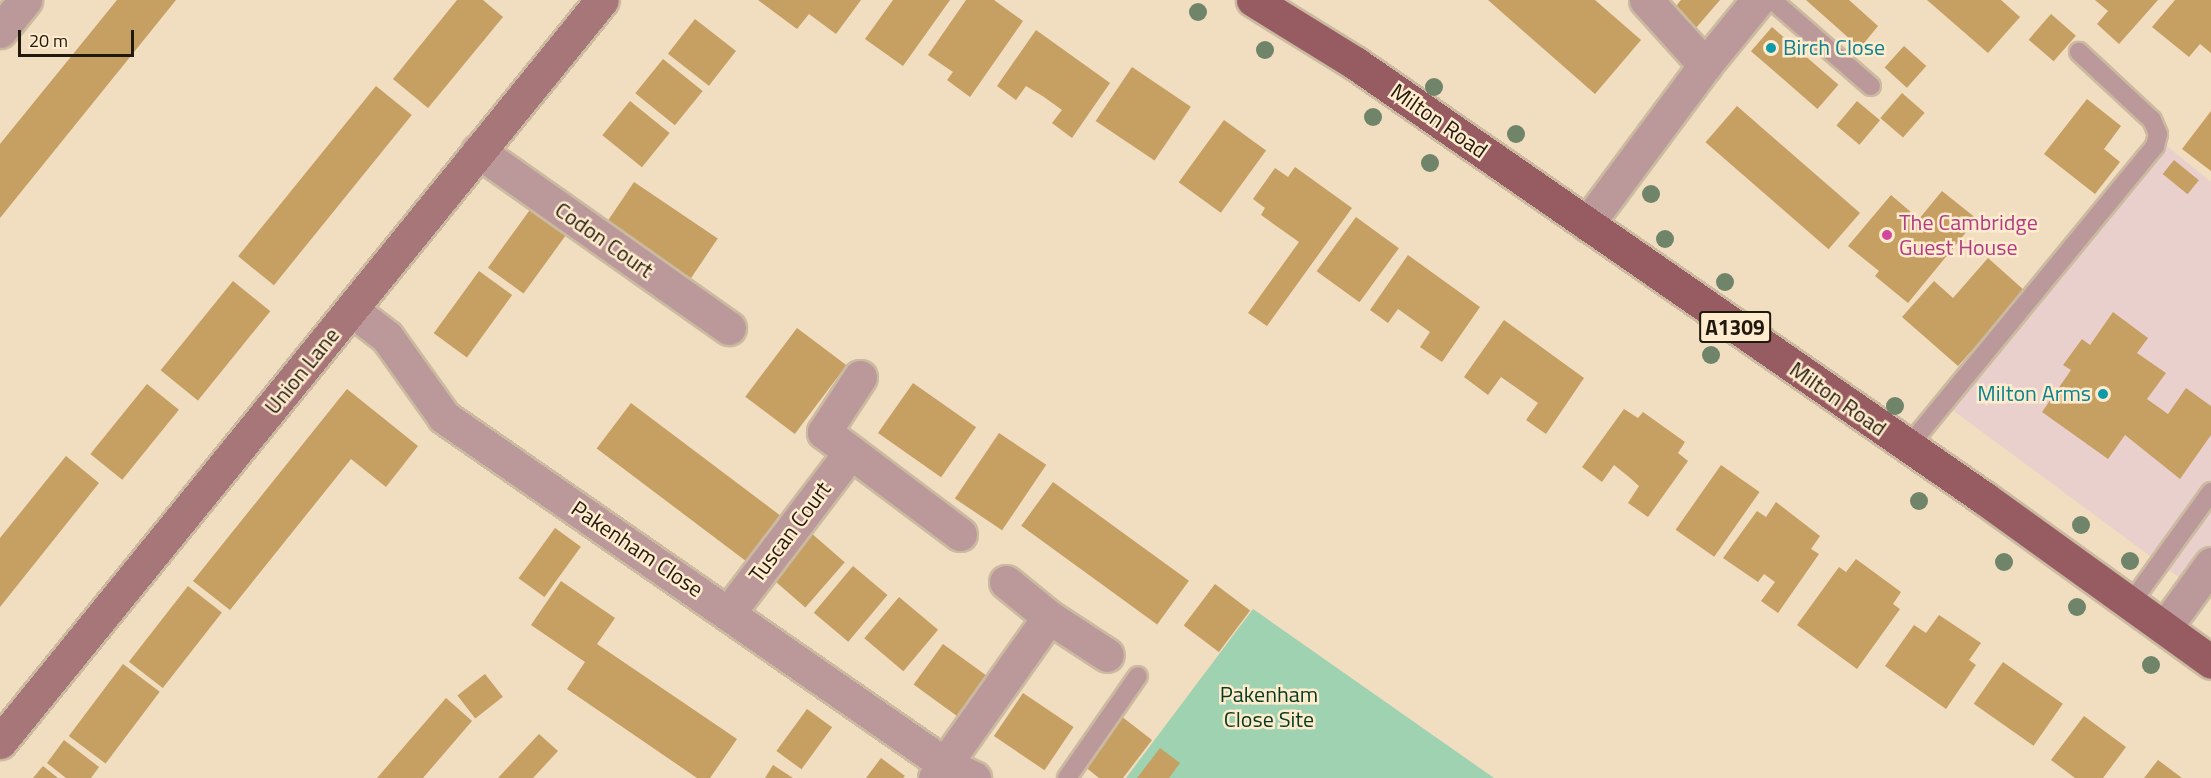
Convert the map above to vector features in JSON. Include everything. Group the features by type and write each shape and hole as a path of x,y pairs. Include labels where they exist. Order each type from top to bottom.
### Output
{"main road":[{"name":"Milton Road","path":"1253,0 1355,63 2166,626 2211,662"}],"street":[{"path":"0,31 25,0"},
{"name":"Union Lane","path":"0,742 602,0"},
{"path":"1646,0 1705,64"},
{"path":"1587,224 1705,64 1758,0"},
{"name":"Codon Court","path":"478,151 729,328"},
{"name":"Pakenham Close","path":"352,310 387,337 444,417 729,612 951,774 1049,617"},
{"path":"860,377 824,432 960,534"},
{"name":"Tuscan Court","path":"729,612 851,452"},
{"path":"2166,626 2211,564"},
{"path":"1006,582 1049,617 1107,655"}],"lane":[{"path":"1772,0 1871,86"},
{"path":"1907,448 2156,146 2158,134 2152,120 2079,52"},
{"path":"2131,603 2211,492"},
{"path":"1067,778 1138,676"}],"shaded area":[{"path":"2167,146 2211,182 2211,581 2200,593 1951,409"}],"green space":[{"name":"Pakenham Close Site","path":"1253,609 1494,778 1126,778"}],"building":[{"path":"117,0 176,0 0,218 0,144"},
{"path":"457,0 483,0 503,17 428,108 393,79"},
{"path":"758,0 861,0 836,34 809,14 797,29"},
{"path":"893,0 950,0 903,66 865,39"},
{"path":"966,0 994,0 1023,21 970,97 947,80 953,72 928,55"},
{"path":"1488,0 1595,0 1641,40 1595,94"},
{"path":"1681,0 1720,0 1695,29 1673,10"},
{"path":"1806,0 1849,0 1878,26 1860,48"},
{"path":"1927,0 2001,0 2020,17 1988,53"},
{"path":"2095,0 2158,0 2119,44 2097,24 2108,11"},
{"path":"2175,0 2211,0 2211,53 2200,44 2189,57 2152,27"},
{"path":"2051,14 2076,36 2054,61 2029,40"},
{"path":"695,19 736,51 709,86 668,54"},
{"path":"1772,27 1838,85 1817,109 1751,51"},
{"path":"1036,30 1110,83 1072,138 1052,123 1062,110 1044,97 1026,86 1016,100 997,86"},
{"path":"1904,46 1926,66 1907,88 1885,68"},
{"path":"663,59 703,91 675,125 635,93"},
{"path":"1132,67 1191,107 1155,161 1096,121"},
{"path":"376,86 412,115 274,285 238,256"},
{"path":"1902,93 1925,113 1903,138 1880,118"},
{"path":"2087,99 2121,126 2104,149 2120,162 2095,194 2044,154"},
{"path":"630,101 670,133 642,167 602,135"},
{"path":"1857,101 1880,120 1859,145 1836,126"},
{"path":"1737,106 1860,213 1829,249 1706,142"},
{"path":"2211,111 2211,171 2182,149"},
{"path":"1224,120 1266,151 1221,213 1179,182"},
{"path":"2174,160 2199,180 2188,194 2163,174"},
{"path":"1295,167 1352,208 1267,326 1248,313 1299,242 1261,215 1265,208 1253,199 1275,168 1288,177"},
{"path":"634,182 718,238 684,288 600,232"},
{"path":"1942,191 1977,219 1908,303 1875,276 1879,271 1848,246 1891,195 1919,219"},
{"path":"532,207 568,233 524,294 488,268"},
{"path":"1356,217 1399,248 1359,302 1317,271"},
{"path":"1408,255 1480,307 1442,362 1420,347 1430,332 1398,309 1388,323 1370,310"},
{"path":"1988,258 2025,291 1958,366 1902,317 1934,281 1953,298"},
{"path":"479,271 512,295 467,357 434,333"},
{"path":"233,281 270,311 198,401 161,370"},
{"name":"Milton Arms","path":"2113,312 2148,338 2137,353 2166,373 2147,399 2168,414 2186,388 2211,406 2211,435 2180,479 2125,435 2108,459 2042,412 2071,370 2063,365 2082,339 2090,345"},
{"path":"1504,320 1584,378 1546,434 1526,420 1538,403 1501,377 1488,395 1464,377"},
{"path":"797,328 847,365 795,434 745,397"},
{"path":"913,383 976,427 941,477 878,433"},
{"path":"147,384 179,410 122,480 90,454"},
{"path":"347,389 418,446 386,487 351,459 230,610 193,581"},
{"path":"631,403 785,519 751,565 597,449"},
{"path":"1624,409 1638,418 1643,412 1685,442 1678,453 1688,461 1648,517 1628,503 1639,486 1614,465 1602,482 1582,467"},
{"path":"999,433 1046,465 1002,530 955,498"},
{"path":"66,456 99,483 0,607 0,538"},
{"path":"1721,465 1760,492 1714,557 1676,530"},
{"path":"1053,482 1189,581 1157,624 1021,526"},
{"path":"1776,502 1820,536 1811,549 1819,554 1778,613 1761,601 1775,582 1764,574 1758,582 1723,558 1757,511 1766,517"},
{"path":"555,528 581,547 544,597 519,578"},
{"path":"810,532 845,562 805,607 771,577"},
{"path":"1856,559 1901,592 1893,604 1900,609 1857,669 1797,625 1839,567 1846,572"},
{"path":"853,566 887,595 848,642 814,613"},
{"path":"561,581 615,618 597,644 737,739 710,778 697,778 567,689 585,662 531,625"},
{"path":"1215,584 1250,610 1219,652 1184,626"},
{"path":"188,586 222,612 163,688 129,662"},
{"path":"899,597 938,630 903,671 864,638"},
{"path":"1939,615 1981,643 1969,660 1976,665 1946,709 1885,666 1914,625 1926,633"},
{"path":"943,644 992,679 962,720 914,684"},
{"path":"2003,662 2063,704 2034,746 1974,704"},
{"path":"123,664 160,692 106,764 69,736"},
{"path":"485,674 503,697 475,718 457,696"},
{"path":"1023,693 1074,727 1044,770 994,736"},
{"path":"446,698 472,721 423,778 377,778"},
{"path":"807,709 832,727 802,769 776,751"},
{"path":"1121,716 1152,740 1123,778 1099,778 1084,766"},
{"path":"2084,716 2126,747 2103,778 2075,778 2051,760"},
{"path":"539,734 558,751 533,778 498,778"},
{"path":"64,740 99,767 91,778 66,778 47,763"},
{"path":"1160,748 1180,763 1169,778 1137,778"},
{"path":"881,758 905,776 903,778 866,778"},
{"path":"2158,760 2182,778 2144,778"},
{"path":"773,765 793,778 765,778"},
{"path":"43,766 58,778 33,778"}],"place":[{"name":"Birch Close","path":"1771,48"},
{"name":"The Cambridge Guest House","path":"1887,235"},
{"name":"Milton Arms","path":"2103,394"}]}
